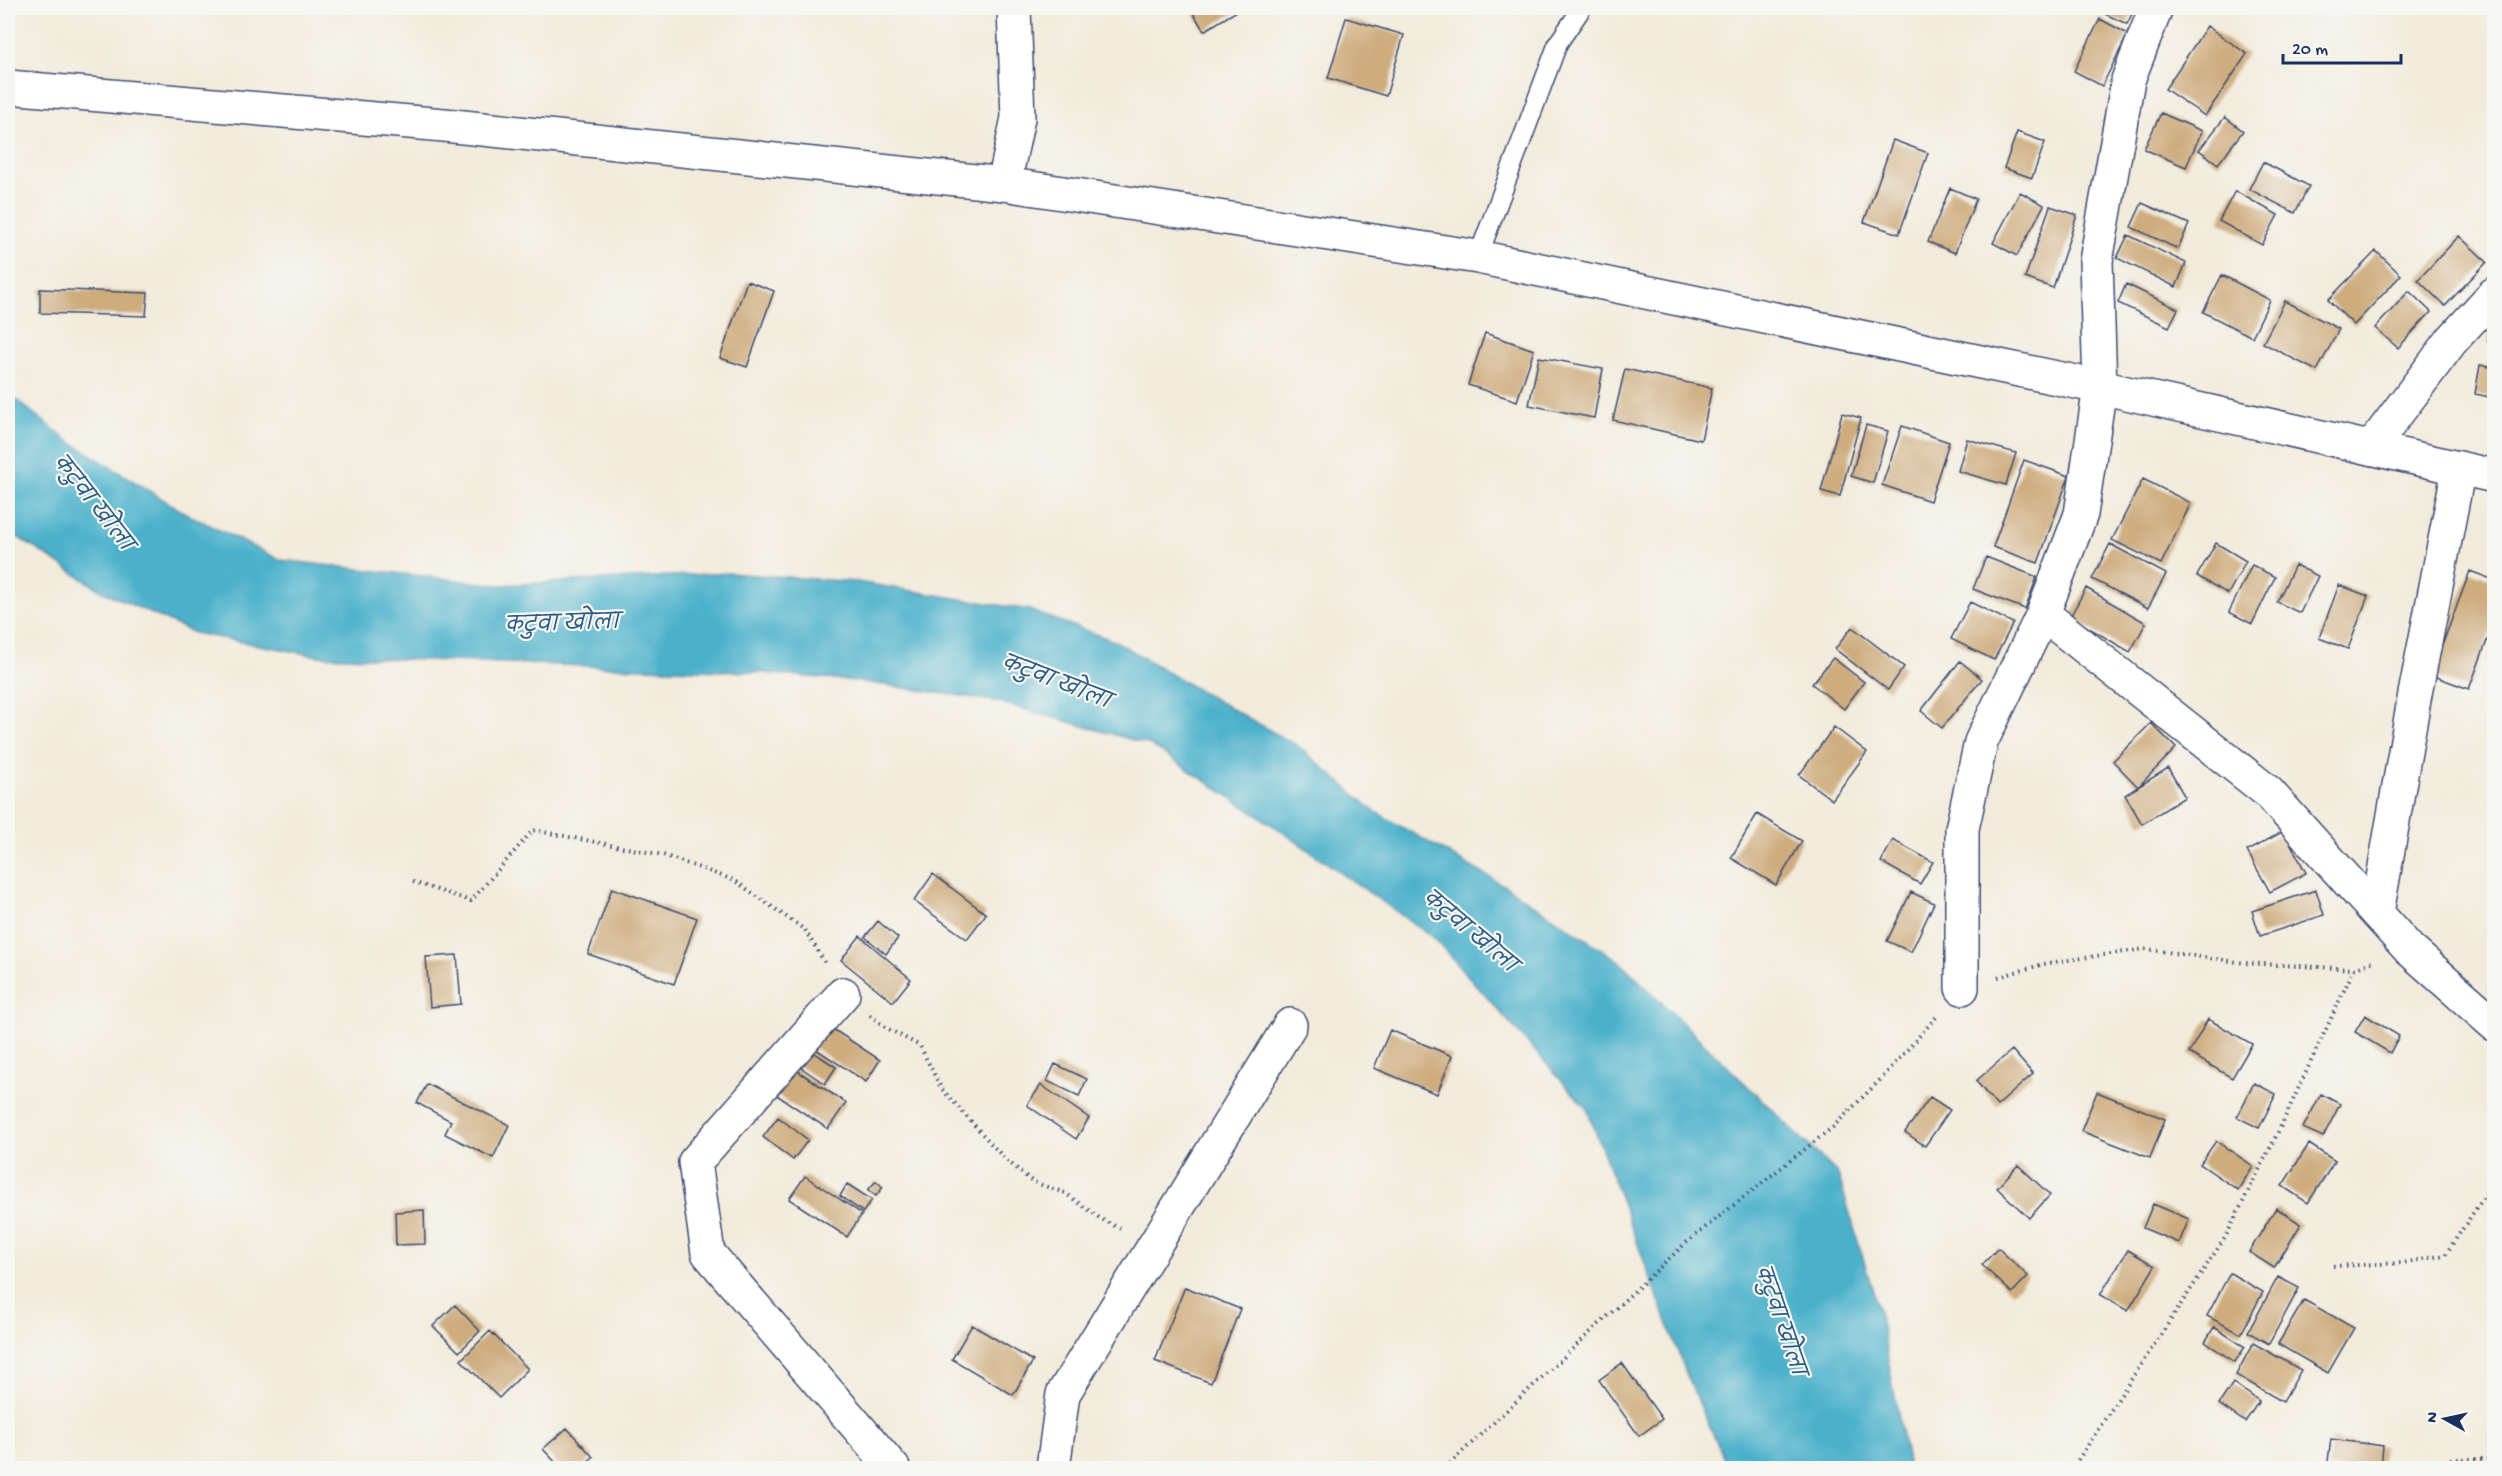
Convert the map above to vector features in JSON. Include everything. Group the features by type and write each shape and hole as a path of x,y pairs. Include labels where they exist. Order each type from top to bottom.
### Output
{"street":[{"path":"1004,184 1018,118 1014,8"},
{"path":"1962,988 1962,830 1982,742 2043,614 2081,514 2100,387 2096,261 2128,80 2156,8"},
{"path":"8,87 444,125 1004,184 1478,257 2100,387 2494,476"},
{"path":"2371,448 2452,340 2494,294"},
{"path":"2377,912 2458,468"},
{"path":"2043,614 2268,792 2409,949 2494,1024"},
{"path":"843,994 695,1162 708,1252 893,1468"},
{"path":"1053,1468 1063,1394 1290,1025"}],"lane":[{"path":"1478,257 1558,43 1582,8"}],"path":[{"path":"1445,1468 1687,1242 1833,1127 1883,1077 1962,988 2048,963 2145,950 2245,963 2354,969 2409,949"},
{"path":"2078,1460 2226,1236 2280,1128 2354,969"},
{"path":"2333,1266 2402,1263 2445,1255 2494,1182"},
{"path":"2451,1459 2494,1460"}],"water":[{"name":"कटुवा खोला","path":"8,393 67,440 185,513 280,560 500,585 729,573 857,582 1029,610 1117,642 1298,746 1374,811 1508,888 1618,960 1838,1174 1880,1315 1908,1468 1728,1468 1688,1378 1587,1109 1434,938 1274,826 1151,745 995,701 856,681 752,672 318,656 194,633 102,591 8,531"}],"building":[{"path":"1190,8 1242,8 1204,31"},
{"path":"2095,8 2135,8 2127,24"},
{"path":"1346,18 1404,35 1386,96 1328,78"},
{"path":"2100,19 2128,34 2102,86 2074,71"},
{"path":"2207,26 2247,54 2205,116 2165,89"},
{"path":"2161,113 2202,131 2186,167 2144,149"},
{"path":"2225,117 2243,131 2218,164 2199,150"},
{"path":"2017,132 2045,142 2032,178 2004,168"},
{"path":"1893,140 1928,153 1899,234 1864,222"},
{"path":"2263,162 2309,186 2295,213 2249,189"},
{"path":"1950,188 1976,199 1955,253 1928,242"},
{"path":"2235,191 2278,215 2262,245 2219,221"},
{"path":"2020,192 2044,205 2017,256 1993,243"},
{"path":"2142,203 2189,224 2178,249 2131,227"},
{"path":"2050,206 2077,215 2053,288 2025,278"},
{"path":"2128,235 2186,263 2176,287 2117,258"},
{"path":"2459,236 2487,262 2445,306 2418,280"},
{"path":"2376,251 2401,275 2354,325 2328,300"},
{"path":"2222,275 2270,300 2252,337 2203,312"},
{"path":"747,281 774,291 747,367 720,358"},
{"path":"2126,284 2178,309 2169,327 2118,303"},
{"path":"40,289 148,293 146,316 40,313"},
{"path":"2409,291 2431,312 2398,348 2375,328"},
{"path":"2285,301 2339,329 2317,371 2263,343"},
{"path":"2492,318 2494,318 2494,343 2488,342"},
{"path":"1485,333 1534,350 1517,401 1468,385"},
{"path":"1539,357 1603,369 1594,418 1529,405"},
{"path":"2480,365 2494,368 2494,398 2475,394"},
{"path":"1625,369 1712,388 1701,440 1613,420"},
{"path":"1842,413 1861,418 1840,496 1821,491"},
{"path":"1866,425 1888,431 1873,483 1851,476"},
{"path":"1902,426 1949,442 1930,501 1882,485"},
{"path":"1967,439 2016,453 2006,485 1958,471"},
{"path":"2024,460 2069,476 2038,563 1993,547"},
{"path":"2143,479 2191,503 2161,564 2112,540"},
{"path":"2216,543 2246,561 2228,594 2197,576"},
{"path":"2110,544 2166,574 2148,608 2092,579"},
{"path":"1986,557 2037,577 2025,609 1973,589"},
{"path":"2252,565 2275,577 2252,624 2229,612"},
{"path":"2295,565 2318,576 2300,613 2277,602"},
{"path":"2470,571 2494,580 2494,622 2469,689 2431,675"},
{"path":"2339,585 2368,596 2348,649 2319,638"},
{"path":"2086,588 2146,623 2130,652 2070,617"},
{"path":"1970,602 2013,623 1994,660 1951,639"},
{"path":"1852,627 1904,667 1888,690 1835,649"},
{"path":"1833,658 1864,682 1844,709 1812,684"},
{"path":"1960,661 1982,679 1942,728 1921,711"},
{"path":"2151,723 2176,748 2138,787 2113,761"},
{"path":"1834,727 1867,752 1832,800 1799,775"},
{"path":"2168,768 2185,797 2142,824 2125,795"},
{"path":"1757,814 1802,841 1776,885 1731,858"},
{"path":"2284,831 2306,873 2270,892 2247,851"},
{"path":"1893,840 1933,862 1920,884 1881,862"},
{"path":"933,874 986,914 967,939 914,901"},
{"path":"612,888 697,918 674,984 588,954"},
{"path":"2316,890 2324,915 2260,936 2252,911"},
{"path":"1911,892 1934,903 1911,952 1887,941"},
{"path":"878,921 898,938 886,954 865,937"},
{"path":"860,936 911,979 893,1002 841,960"},
{"path":"457,955 461,1004 430,1007 426,957"},
{"path":"807,1012 880,1060 866,1082 793,1034"},
{"path":"2365,1015 2399,1036 2390,1053 2355,1032"},
{"path":"2208,1019 2252,1044 2232,1078 2189,1053"},
{"path":"1390,1030 1452,1056 1437,1094 1374,1068"},
{"path":"798,1042 836,1067 825,1084 787,1058"},
{"path":"2012,1050 2033,1074 1997,1106 1976,1081"},
{"path":"784,1062 846,1103 828,1129 766,1088"},
{"path":"1055,1064 1087,1079 1079,1096 1047,1081"},
{"path":"2254,1083 2276,1094 2259,1128 2237,1117"},
{"path":"427,1084 509,1125 493,1158 445,1134 451,1121 417,1103"},
{"path":"1041,1085 1089,1118 1076,1139 1027,1105"},
{"path":"2097,1092 2165,1119 2150,1158 2081,1131"},
{"path":"2321,1094 2340,1104 2323,1137 2303,1128"},
{"path":"1930,1097 1950,1110 1925,1146 1905,1132"},
{"path":"778,1117 808,1140 793,1160 763,1137"},
{"path":"2216,1141 2253,1166 2238,1190 2200,1164"},
{"path":"2309,1144 2335,1161 2308,1203 2282,1186"},
{"path":"2018,1165 2050,1195 2029,1218 1997,1188"},
{"path":"805,1176 862,1214 847,1237 789,1199"},
{"path":"876,1181 883,1187 876,1196 868,1190"},
{"path":"847,1184 872,1200 863,1212 840,1196"},
{"path":"2153,1204 2189,1219 2179,1243 2143,1228"},
{"path":"2276,1208 2301,1224 2274,1268 2249,1252"},
{"path":"424,1210 425,1244 396,1245 395,1212"},
{"path":"1998,1248 2028,1276 2012,1293 1982,1265"},
{"path":"2128,1250 2155,1266 2128,1311 2100,1295"},
{"path":"2230,1273 2263,1292 2241,1334 2207,1316"},
{"path":"2278,1277 2299,1288 2269,1344 2248,1332"},
{"path":"1185,1287 1240,1309 1211,1383 1155,1361"},
{"path":"2304,1300 2354,1328 2328,1373 2278,1344"},
{"path":"455,1305 480,1331 459,1352 433,1326"},
{"path":"972,1325 1033,1361 1013,1395 952,1359"},
{"path":"2214,1327 2245,1347 2235,1362 2205,1342"},
{"path":"490,1331 528,1369 499,1398 461,1360"},
{"path":"2253,1343 2301,1370 2283,1402 2236,1375"},
{"path":"1622,1363 1662,1419 1639,1436 1599,1380"},
{"path":"2233,1383 2259,1401 2245,1422 2219,1404"},
{"path":"567,1428 593,1457 580,1468 561,1468 543,1449"},
{"path":"2331,1439 2383,1446 2381,1468 2327,1468"}]}
